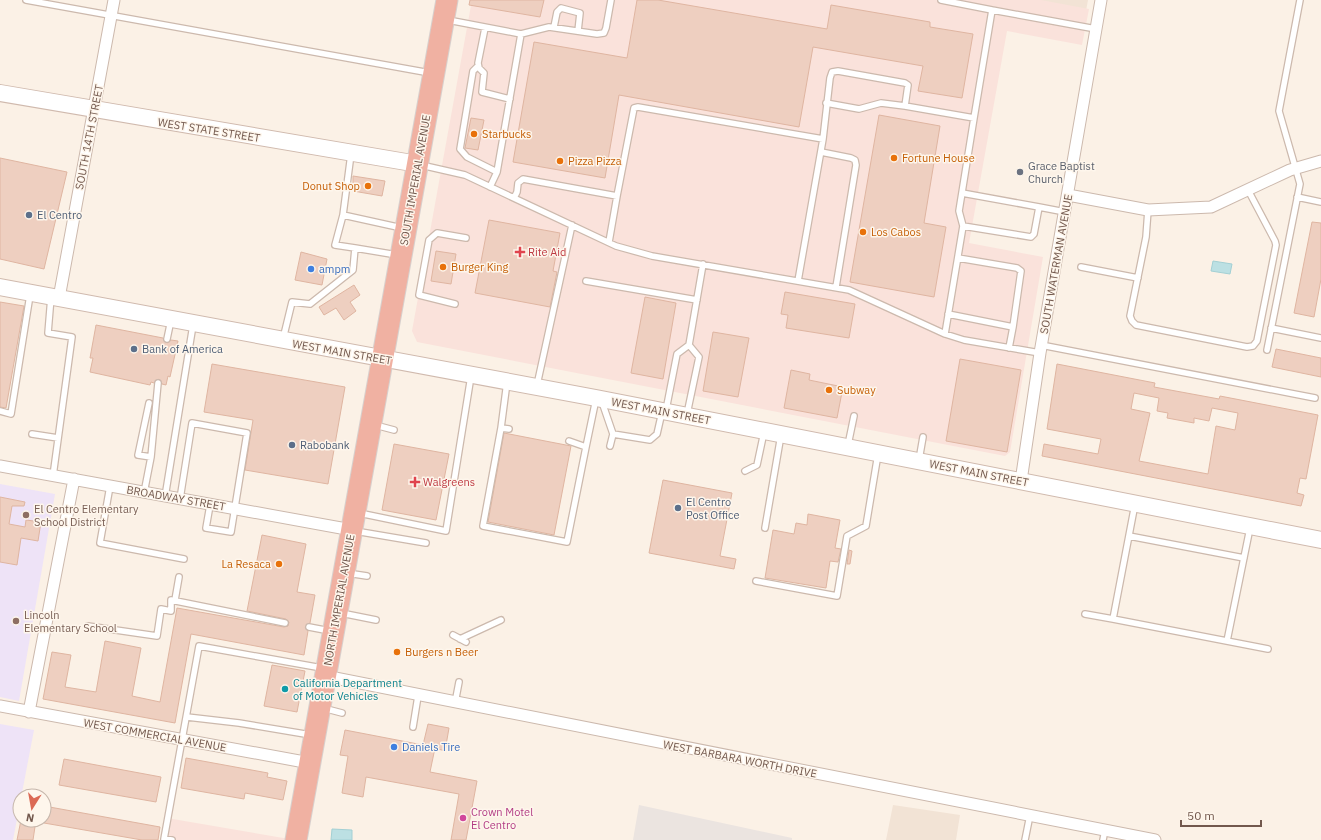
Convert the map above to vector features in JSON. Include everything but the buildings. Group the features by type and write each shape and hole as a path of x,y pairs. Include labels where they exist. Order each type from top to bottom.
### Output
{"highway":[{"name":"SOUTH IMPERIAL AVENUE","path":"382,360 446,10"},
{"name":"NORTH IMPERIAL AVENUE","path":"298,839 314,736 382,360"}],"street":[{"name":"SOUTH 14TH STREET","path":"55,297 94,110 114,0"},
{"name":"SOUTH WATERMAN AVENUE","path":"1021,481 1041,349 1101,0"},
{"name":"WEST STATE STREET","path":"0,93 418,164"},
{"path":"1068,195 1148,210 1211,207 1295,169 1321,161"},
{"name":"WEST MAIN STREET","path":"0,287 382,360 598,399 1321,540"},
{"name":"BROADWAY STREET","path":"0,466 235,509 353,521"},
{"path":"29,712 74,480"},
{"name":"WEST BARBARA WORTH DRIVE","path":"326,672 418,696 1030,816 1104,835 1155,840"},
{"name":"WEST COMMERCIAL AVENUE","path":"0,706 310,763"}],"lane":[{"path":"26,0 434,74"},
{"path":"446,10 485,28 521,34 546,27 554,27 597,34 604,33 611,0"},
{"path":"941,0 1096,29"},
{"path":"1267,350 1300,180 1295,169 1279,112 1300,0"},
{"path":"554,27 557,12 561,8 580,13 578,31"},
{"path":"945,334 964,226 959,211 992,10"},
{"path":"485,28 478,66 473,71 460,149 467,156 497,172"},
{"path":"490,187 497,172 521,34"},
{"path":"478,66 484,73 482,92 510,99"},
{"path":"798,281 821,152 826,116 826,103 832,72 838,71 905,83 908,85 908,88 905,106"},
{"path":"826,103 859,109 881,103 974,118"},
{"path":"609,242 634,108 638,107 823,139"},
{"path":"821,152 851,158 855,160 856,165 836,287"},
{"path":"351,153 342,215 335,245 401,256"},
{"path":"418,164 465,175 609,242 652,256 849,290 945,334 964,340 1009,348 1041,349 1315,398"},
{"path":"514,198 517,192 518,183 523,179 617,196"},
{"path":"1148,210 1146,237 1130,316 1132,321 1136,325 1247,347 1253,346 1257,341 1276,245 1275,240 1248,190"},
{"path":"962,193 1065,212"},
{"path":"1297,198 1321,202"},
{"path":"964,226 1031,237 1034,234 1039,207"},
{"path":"342,215 406,228"},
{"path":"537,388 572,225"},
{"path":"454,304 419,296 429,240 437,233 466,238"},
{"path":"282,341 292,302 310,304 353,270 355,248"},
{"path":"958,258 1017,268 1021,271 1009,348"},
{"path":"613,434 650,440 657,434 664,412 677,354 689,345 703,264"},
{"path":"1081,267 1138,278"},
{"path":"586,281 697,300"},
{"path":"0,411 11,414 30,292"},
{"path":"53,476 72,337 48,333 55,297"},
{"path":"948,314 1013,327"},
{"path":"167,339 171,320"},
{"path":"165,496 194,324"},
{"path":"1271,328 1321,338"},
{"path":"687,417 698,358 689,345"},
{"path":"353,521 446,531 459,442 471,375"},
{"path":"507,382 502,428 483,526 567,542 586,447 598,399"},
{"path":"144,493 151,457 158,383"},
{"path":"598,399 613,434 610,446"},
{"path":"149,403 138,455 151,457"},
{"path":"848,448 854,416"},
{"path":"180,499 192,422 247,433 231,532 206,528 210,505"},
{"path":"371,425 394,430"},
{"path":"502,428 509,429"},
{"path":"745,471 757,464 764,431"},
{"path":"32,434 58,438"},
{"path":"765,528 781,435"},
{"path":"919,461 922,437"},
{"path":"569,441 586,447"},
{"path":"756,581 837,596 847,536 866,526 878,454"},
{"path":"110,486 100,543 184,559"},
{"path":"1113,619 1135,504"},
{"path":"353,521 426,543"},
{"path":"1227,641 1250,526"},
{"path":"1129,536 1244,558"},
{"path":"344,572 367,576"},
{"path":"175,600 179,577"},
{"path":"88,626 157,636 161,609 171,611 171,600 285,623"},
{"path":"1085,614 1268,649"},
{"path":"309,627 335,622 376,620"},
{"path":"460,639 501,620"},
{"path":"453,635 466,642"},
{"path":"172,840 164,839 199,646 326,672"},
{"path":"455,703 459,682"},
{"path":"413,727 418,696"},
{"path":"320,707 342,713"},
{"path":"187,717 239,723 314,736"},
{"path":"1025,840 1030,816"}],"shaded area":[{"path":"472,0 1041,0 1089,9 1082,45 1007,31 969,243 1043,257 1010,452 1005,456 417,342 412,331"},
{"path":"1031,0 1088,0 1086,11"},
{"name":"Lincoln Elementary School","path":"0,484 55,494 19,701 0,697"},
{"path":"0,724 34,730 23,788 12,788 12,828 15,828 13,840 0,840"},
{"path":"639,805 792,838 792,840 633,840"},
{"path":"893,805 960,815 956,840 886,840"},
{"path":"167,818 295,840 163,840"}],"water":[{"path":"1213,261 1232,264 1230,274 1211,271"},
{"path":"332,829 352,830 352,840 331,840"}],"place":[{"name":"Starbucks","path":"474,134"},
{"name":"Fortune House","path":"894,158"},
{"name":"Pizza Pizza","path":"560,161"},
{"name":"Grace Baptist Church","path":"1020,172"},
{"name":"Donut Shop","path":"368,186"},
{"name":"El Centro","path":"29,215"},
{"name":"Los Cabos","path":"863,232"},
{"name":"Rite Aid","path":"520,252"},
{"name":"Burger King","path":"443,267"},
{"name":"ampm","path":"311,269"},
{"name":"Bank of America","path":"134,349"},
{"name":"Subway","path":"829,390"},
{"name":"Rabobank","path":"292,445"},
{"name":"Walgreens","path":"415,482"},
{"name":"El Centro Post Office","path":"678,508"},
{"name":"El Centro Elementary School District","path":"26,515"},
{"name":"La Resaca","path":"279,564"},
{"name":"Lincoln Elementary School","path":"16,621"},
{"name":"Burgers n Beer","path":"397,652"},
{"name":"California Department of Motor Vehicles","path":"285,689"},
{"name":"Daniels Tire","path":"394,747"},
{"name":"Crown Motel El Centro","path":"463,818"}]}
